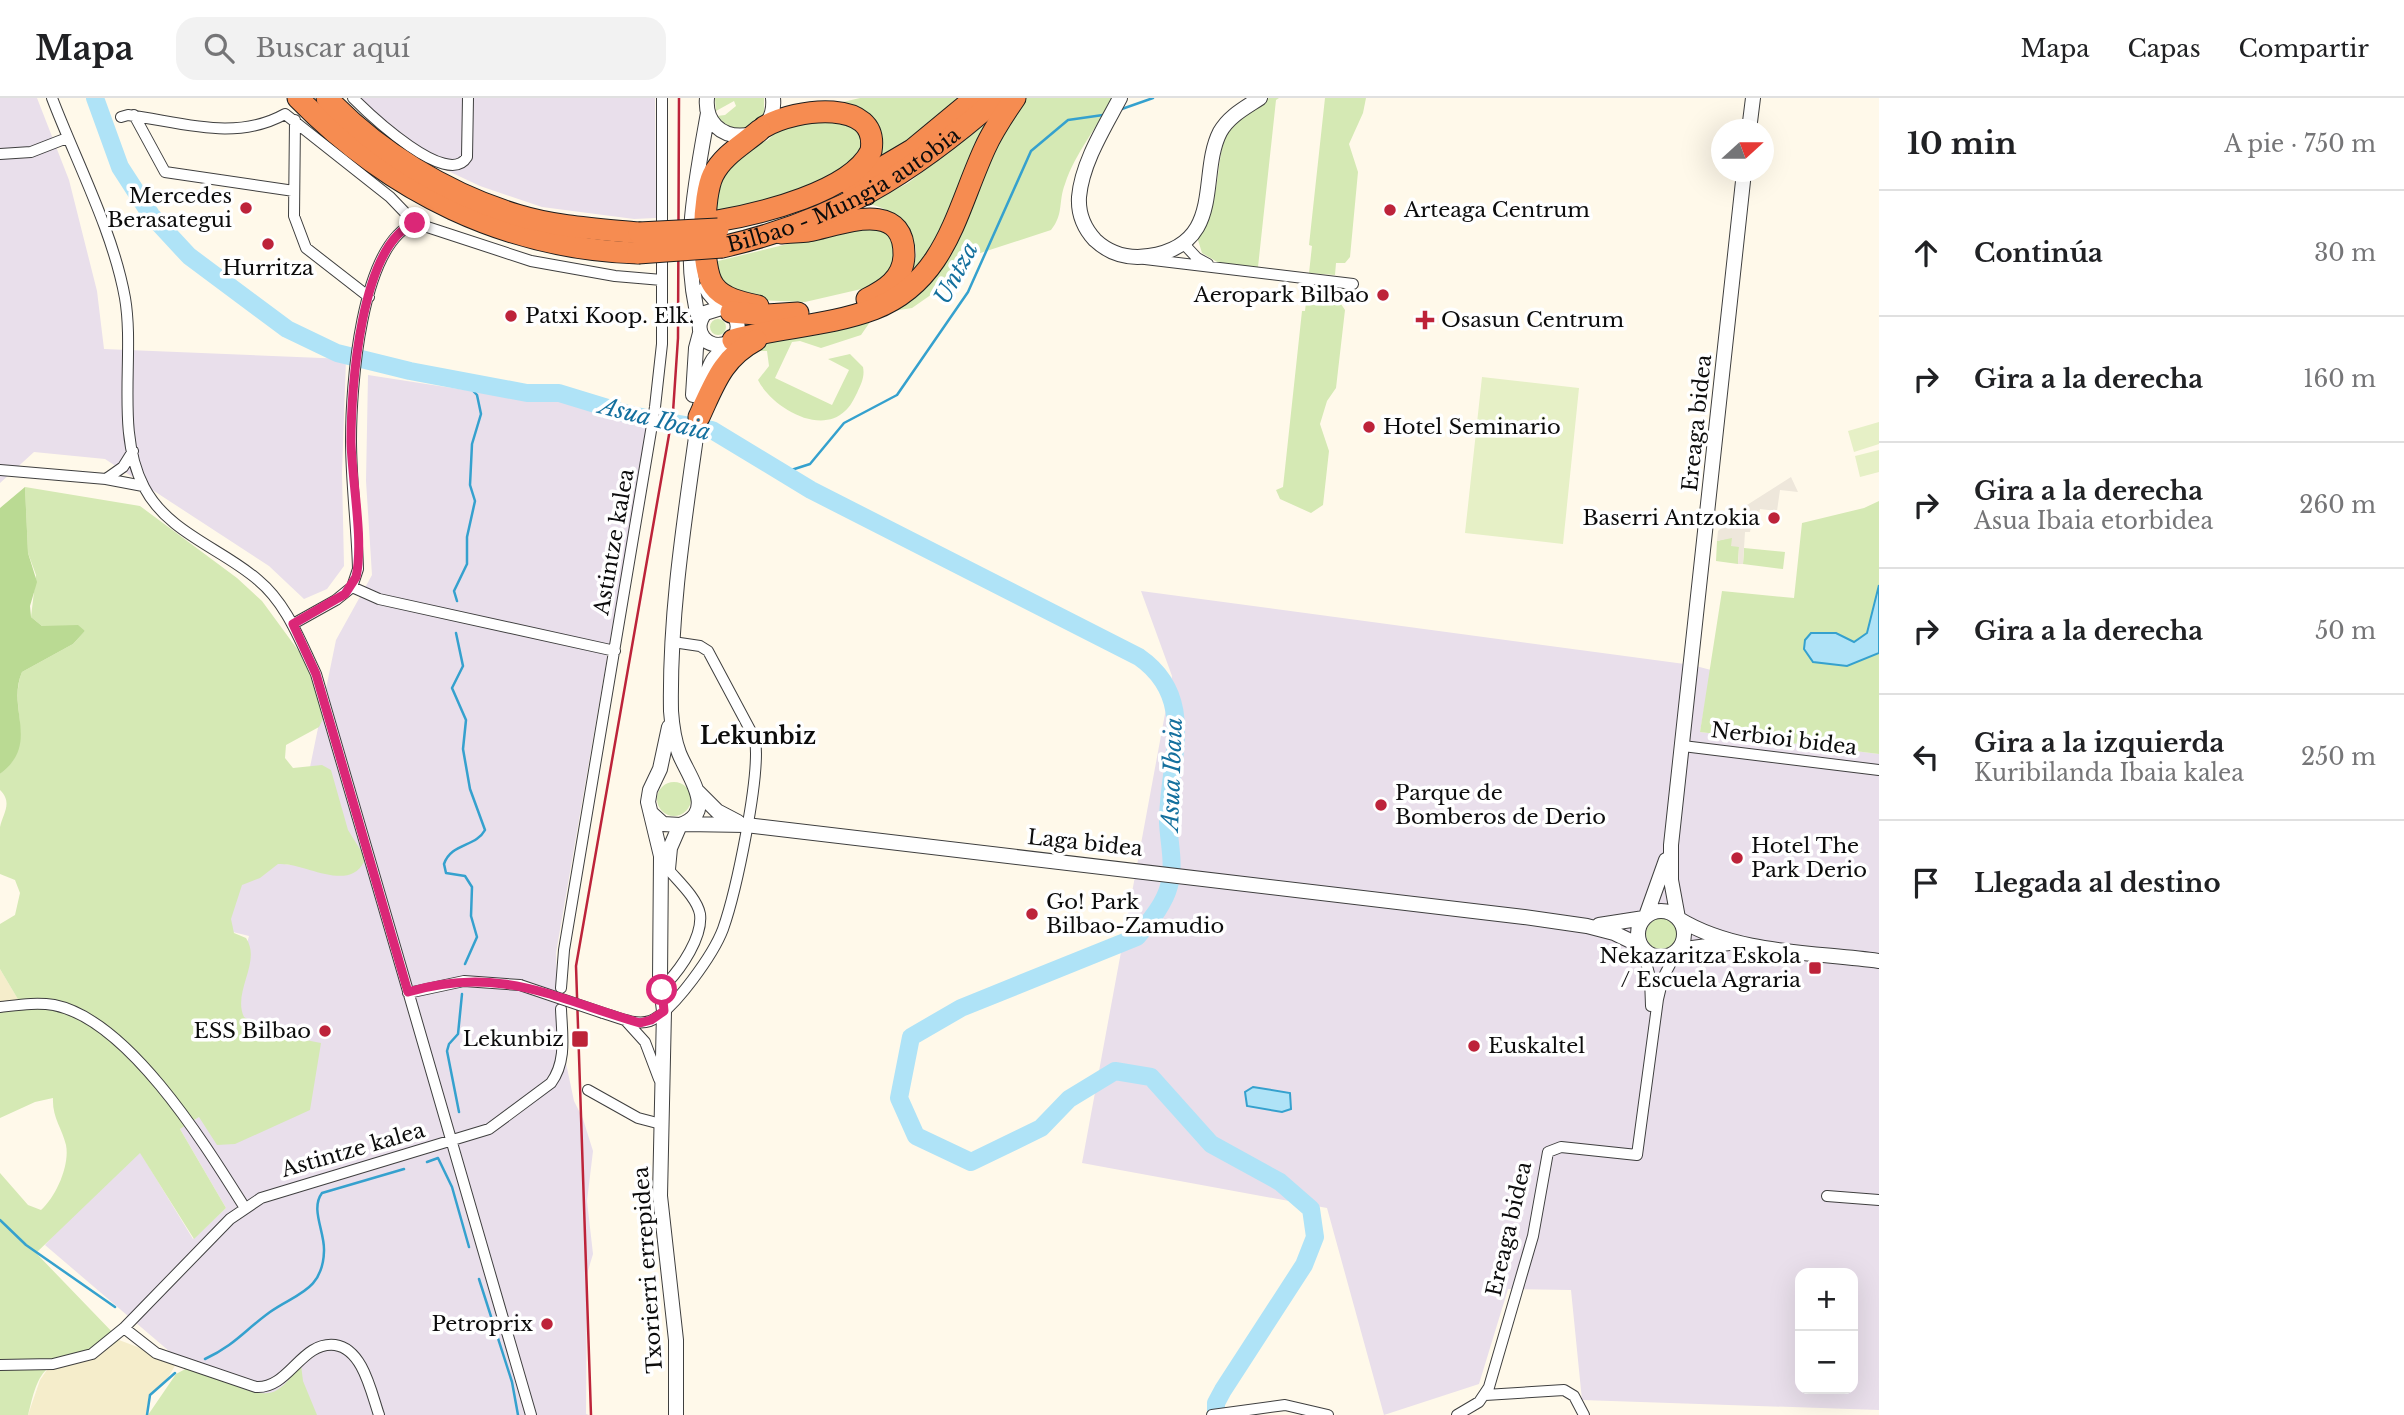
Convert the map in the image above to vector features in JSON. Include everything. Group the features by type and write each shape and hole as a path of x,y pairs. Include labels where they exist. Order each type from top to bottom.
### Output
{"highway":[{"name":"Bilbao - Mungia autobia","path":"299,98 332,132 361,156 441,205 522,236 606,252 794,210 851,187 912,150 975,98"},
{"name":"Bilbao - Mungia autobia","path":"327,98 372,139 469,198 517,216 638,243 715,226 780,233 849,203 910,169 998,98"},
{"path":"802,98 837,98"},
{"path":"731,342 775,329 872,310 892,301 921,279 945,248 985,148 1015,98"},
{"path":"715,226 826,187 861,166 871,151 867,126 854,112 845,108 796,110 757,131 730,153 713,175 706,214 706,266 715,288 736,300 797,313"},
{"path":"726,310 767,315 849,305 884,290 899,274 904,252 896,231 888,223 871,218 843,221 808,231 780,233"},
{"path":"696,417 716,376 728,360 746,345 775,329"}],"street":[{"path":"52,98 116,264 125,296 133,451 143,486 181,528 260,581 293,624 316,674 531,1415"},
{"path":"353,98 379,122 433,161 456,166 463,164 467,157 468,98"},
{"name":"Astintze kalea","path":"561,988 655,407 662,344 662,98"},
{"name":"Txorierri errepidea","path":"696,417 700,328 692,263 694,204 708,113 707,98"},
{"path":"726,310 710,309 700,328 709,344 719,346 731,342 738,326 726,310 708,292 704,282 715,226 706,179 722,152 757,131 771,117 773,98"},
{"path":"1120,98 1081,182 1079,213 1086,229 1105,248 1132,258 1353,284"},
{"path":"1132,258 1152,256 1182,242 1198,223 1207,206 1215,144 1223,127 1235,114 1260,98"},
{"path":"1750,119 1753,98"},
{"path":"708,113 719,130 732,136 757,131"},
{"path":"121,117 134,115 221,129 260,125 285,114 337,158 390,197 415,223 531,261 615,276 662,280"},
{"path":"134,115 165,172 294,191"},
{"path":"295,120 294,216 306,248 369,297"},
{"path":"0,154 31,152 67,138"},
{"name":"Ereaga bidea","path":"1671,845 1684,746 1743,182"},
{"path":"293,624 336,600 352,587 358,569 351,441 360,340 369,297 392,239 399,231 415,223"},
{"path":"1182,242 1197,258 1224,269"},
{"name":"Txorierri errepidea","path":"665,997 660,979 661,856 648,796 664,756 671,714 673,642 696,417 708,369 731,342"},
{"path":"106,479 123,467 133,451"},
{"path":"0,470 106,479 143,486"},
{"path":"352,587 379,599 615,651"},
{"path":"665,997 692,978 722,930 746,825 758,753 755,739 717,663 708,651 700,646 673,642"},
{"name":"Txorierri errepidea","path":"671,714 680,755 697,789 696,814 683,825 670,848 668,869 661,1124 662,1223 677,1349 676,1415"},
{"name":"Nerbioi bidea","path":"1684,746 1879,770"},
{"path":"653,785 662,777 675,774 687,778 717,811 746,825"},
{"path":"652,814 663,824 683,825"},
{"name":"Laga bidea","path":"683,825 746,825 1186,875 1587,926 1614,933 1642,947"},
{"path":"1671,845 1638,932 1642,947 1661,957 1678,950 1734,942"},
{"path":"1671,845 1671,880 1684,934 1678,950"},
{"path":"408,992 464,981 520,985 624,1019 640,1023 651,1020 681,967 698,929 700,914 695,902 668,869"},
{"path":"1645,917 1662,911 1700,932 1734,942 1879,961"},
{"name":"Laga bidea","path":"1587,926 1645,917"},
{"name":"Ereaga bidea","path":"1642,947 1652,994 1649,1024 1651,1043"},
{"name":"Ereaga bidea","path":"1485,1395 1533,1237 1548,1152 1561,1147 1637,1155 1651,1043 1664,978 1678,950"},
{"path":"0,1007 55,1005 87,1017 105,1030 184,1112 245,1208"},
{"name":"Astintze kalea","path":"0,1365 72,1361 92,1354 124,1328 230,1219 278,1191 451,1142 496,1126 551,1083 562,1064 561,1009"},
{"path":"624,1019 645,1042 662,1088"},
{"path":"588,1090 638,1118 661,1124"},
{"path":"1827,1196 1879,1200"},
{"path":"124,1328 156,1353 256,1387 272,1385 311,1352 321,1347 332,1345 348,1348 357,1358 364,1386 379,1415"},
{"path":"1457,1415 1485,1395 1564,1390 1574,1396 1584,1415"},
{"path":"1212,1415 1231,1410 1285,1405 1328,1415"}],"shaded area":[{"path":"0,98 37,98 69,180 97,291 104,349 346,359 342,473 344,566 327,589 304,599 269,566 105,459 34,452 0,483"},
{"path":"353,98 655,98 656,218 634,219 542,207 480,186 446,170 406,143"},
{"path":"368,375 478,392 572,400 648,421 556,953 558,1025 574,1101 593,1151 587,1201 593,1254 587,1274 586,1414 589,1415 298,1415 183,1363 45,1245 114,1168 140,1152 193,1239 226,1208 180,1129 199,1117 249,936 221,929 239,856 290,865 336,640 372,575 366,481"},
{"path":"1791,477 1798,492 1780,490 1777,511 1760,509 1759,514 1753,513 1750,532 1745,532 1743,564 1738,564 1739,547 1731,546 1732,538 1717,541 1718,531 1747,505"},
{"path":"1141,591 1692,665 1711,670 1700,732 1879,754 1879,1410 1582,1400 1571,1290 1508,1289 1479,1384 1384,1415 1327,1208 1082,1163 1172,676"},
{"path":"0,969 19,1001 0,1012"},
{"path":"119,1340 177,1362 165,1383 149,1395 146,1415 28,1415 40,1380 49,1367"}],"green space":[{"path":"715,98 764,98 764,114 749,129 732,131 717,116 725,115 736,106 734,101 716,111"},
{"path":"860,98 958,98 899,147 880,157 881,139 874,122 860,109 843,102"},
{"path":"1024,98 1112,98 1069,173 1058,219 1051,230 965,258 935,292 912,308 893,311 870,322 861,335 821,348 800,341 792,342 775,378 832,405 849,370 828,359 850,354 863,367 863,374 853,400 847,409 834,418 809,419 784,408 764,390 758,380 769,366 767,351 734,351 905,299 987,168 1005,128"},
{"path":"1269,98 1279,98 1276,100 1258,267 1219,263 1202,253 1198,240 1214,200 1225,140 1238,120"},
{"path":"1325,98 1366,98 1363,113 1349,144 1358,172 1350,257 1345,263 1336,263 1335,275 1309,273 1312,246 1309,245"},
{"path":"844,115 864,142 856,162 800,192 714,216 717,181 744,151 768,140 778,130"},
{"path":"993,118 955,219 911,277 916,255 912,236 894,215 868,204 908,183"},
{"path":"866,225 888,233 895,252 892,271 870,287 805,302 758,300 722,287 714,262"},
{"path":"1308,285 1333,288 1332,301 1341,304 1345,310 1336,388 1327,401 1320,424 1329,451 1323,505 1311,513 1280,499 1276,490 1283,487 1302,311 1305,311"},
{"path":"715,319 721,319 726,327 724,333 715,335 710,330 710,324"},
{"path":"1482,377 1579,388 1563,544 1465,533"},
{"path":"1879,422 1879,444 1854,452 1848,431"},
{"path":"1879,450 1879,472 1860,477 1855,456"},
{"path":"25,487 140,506 237,578 262,601 306,661 324,717 319,727 286,745 285,758 293,768 322,765 331,770 348,830 363,854 364,862 357,871 337,876 278,864 260,878 242,885 231,919 234,933 246,938 250,947 251,957 241,1007 244,1017 272,1030 321,1043 310,1110 235,1144 217,1145 199,1117 180,1129 226,1208 194,1239 140,1153 36,1253 117,1337 122,1336 107,1348 65,1360 47,1369 37,1385 28,1415 0,1415 0,1173 28,1205 41,1210 61,1180 67,1153 54,1111 53,1098 35,1102 0,1118 0,1012 19,1001 0,969 0,924 15,915 20,893 15,880 0,874 0,827 7,804 0,790 0,774 12,762 18,750 18,685 22,672 73,644 85,631 73,626 42,626 31,617 36,575 28,553"},
{"path":"25,487 28,553 37,582 30,606 31,617 42,626 78,625 85,631 73,644 22,672 18,686 21,738 12,762 0,774 0,508"},
{"path":"1879,501 1879,754 1700,732 1722,591 1794,598 1802,523 1864,508"},
{"path":"1732,537 1739,547 1738,564 1716,561 1717,541"},
{"path":"1744,548 1785,552 1783,569 1743,564"},
{"path":"674,782 686,787 691,799 686,811 674,816 662,811 657,799 662,787"},
{"path":"1662,918 1673,923 1678,934 1673,945 1662,950 1651,945 1646,934 1651,923"},
{"path":"193,1365 235,1386 269,1393 284,1385 301,1365 303,1381 317,1415 148,1415 176,1374"}],"water":[{"path":"1879,585 1879,653 1847,666 1813,662 1804,649 1805,640 1811,633 1836,633 1854,642 1867,633"},
{"path":"1253,1087 1290,1093 1291,1109 1282,1112 1247,1106 1245,1092"}],"waterway":[{"name":"Asua Ibaia","path":"95,98 120,167 151,215 189,256 287,329 337,353 410,371 527,393 559,393 631,415 712,430 811,490 1139,657 1157,674 1169,692 1175,712 1176,732 1168,822 1172,870 1167,893 1160,907 1137,937 961,1008 911,1037 899,1098 916,1136 971,1162 1041,1128 1069,1099 1115,1071 1151,1077 1211,1144 1280,1182 1311,1209 1315,1237 1304,1265 1223,1390 1216,1403 1216,1415"},
{"name":"Untza","path":"1119,110 1153,98"},
{"name":"Untza","path":"782,473 810,464 844,423 897,395 968,292 1031,151 1068,120 1103,115"},
{"path":"457,601 454,591 467,564 467,537 475,501 470,485 472,444 481,414 477,395 464,381"},
{"path":"456,633 463,666 452,688 466,720 463,749 470,789 485,830 476,840 452,852 444,864 446,873 465,876 472,887 471,916 477,937 465,964"},
{"path":"459,1112 447,1051 449,1044 458,1034 462,994"},
{"path":"427,1162 438,1158 452,1187 469,1247"},
{"path":"205,1359 224,1348 270,1312 306,1290 319,1275 324,1244 317,1206 322,1193 404,1169"},
{"path":"0,1220 26,1245 115,1307"},
{"path":"479,1279 512,1382 518,1415"},
{"path":"147,1415 150,1395 175,1373"}],"railway":[{"path":"591,1415 576,966 673,412 678,338 679,98"}],"place":[{"name":"Mercedes Berasategui","path":"246,208"},
{"name":"Arteaga Centrum","path":"1390,210"},
{"name":"Hurritza","path":"268,244"},
{"name":"Aeropark Bilbao","path":"1383,295"},
{"name":"Patxi Koop. Elk.","path":"511,316"},
{"name":"Osasun Centrum","path":"1425,320"},
{"name":"Hotel Seminario","path":"1369,427"},
{"name":"Baserri Antzokia","path":"1774,518"},
{"name":"Parque de Bomberos de Derio","path":"1381,805"},
{"name":"Hotel The Park Derio","path":"1737,858"},
{"name":"Go! Park Bilbao-Zamudio","path":"1032,914"},
{"name":"Nekazaritza Eskola / Escuela Agraria","path":"1815,968"},
{"name":"ESS Bilbao","path":"325,1031"},
{"name":"Lekunbiz","path":"580,1039"},
{"name":"Euskaltel","path":"1474,1046"},
{"name":"Petroprix","path":"547,1324"}],"district":[{"name":"Lekunbiz","path":"758,736"}],"route":[{"path":"415,223 399,231 392,239 378,268 360,340 351,441 358,557 356,577 345,594 293,624 316,674 408,992 464,981 502,982 520,985 640,1023 651,1020 664,1011 662,990"}]}
